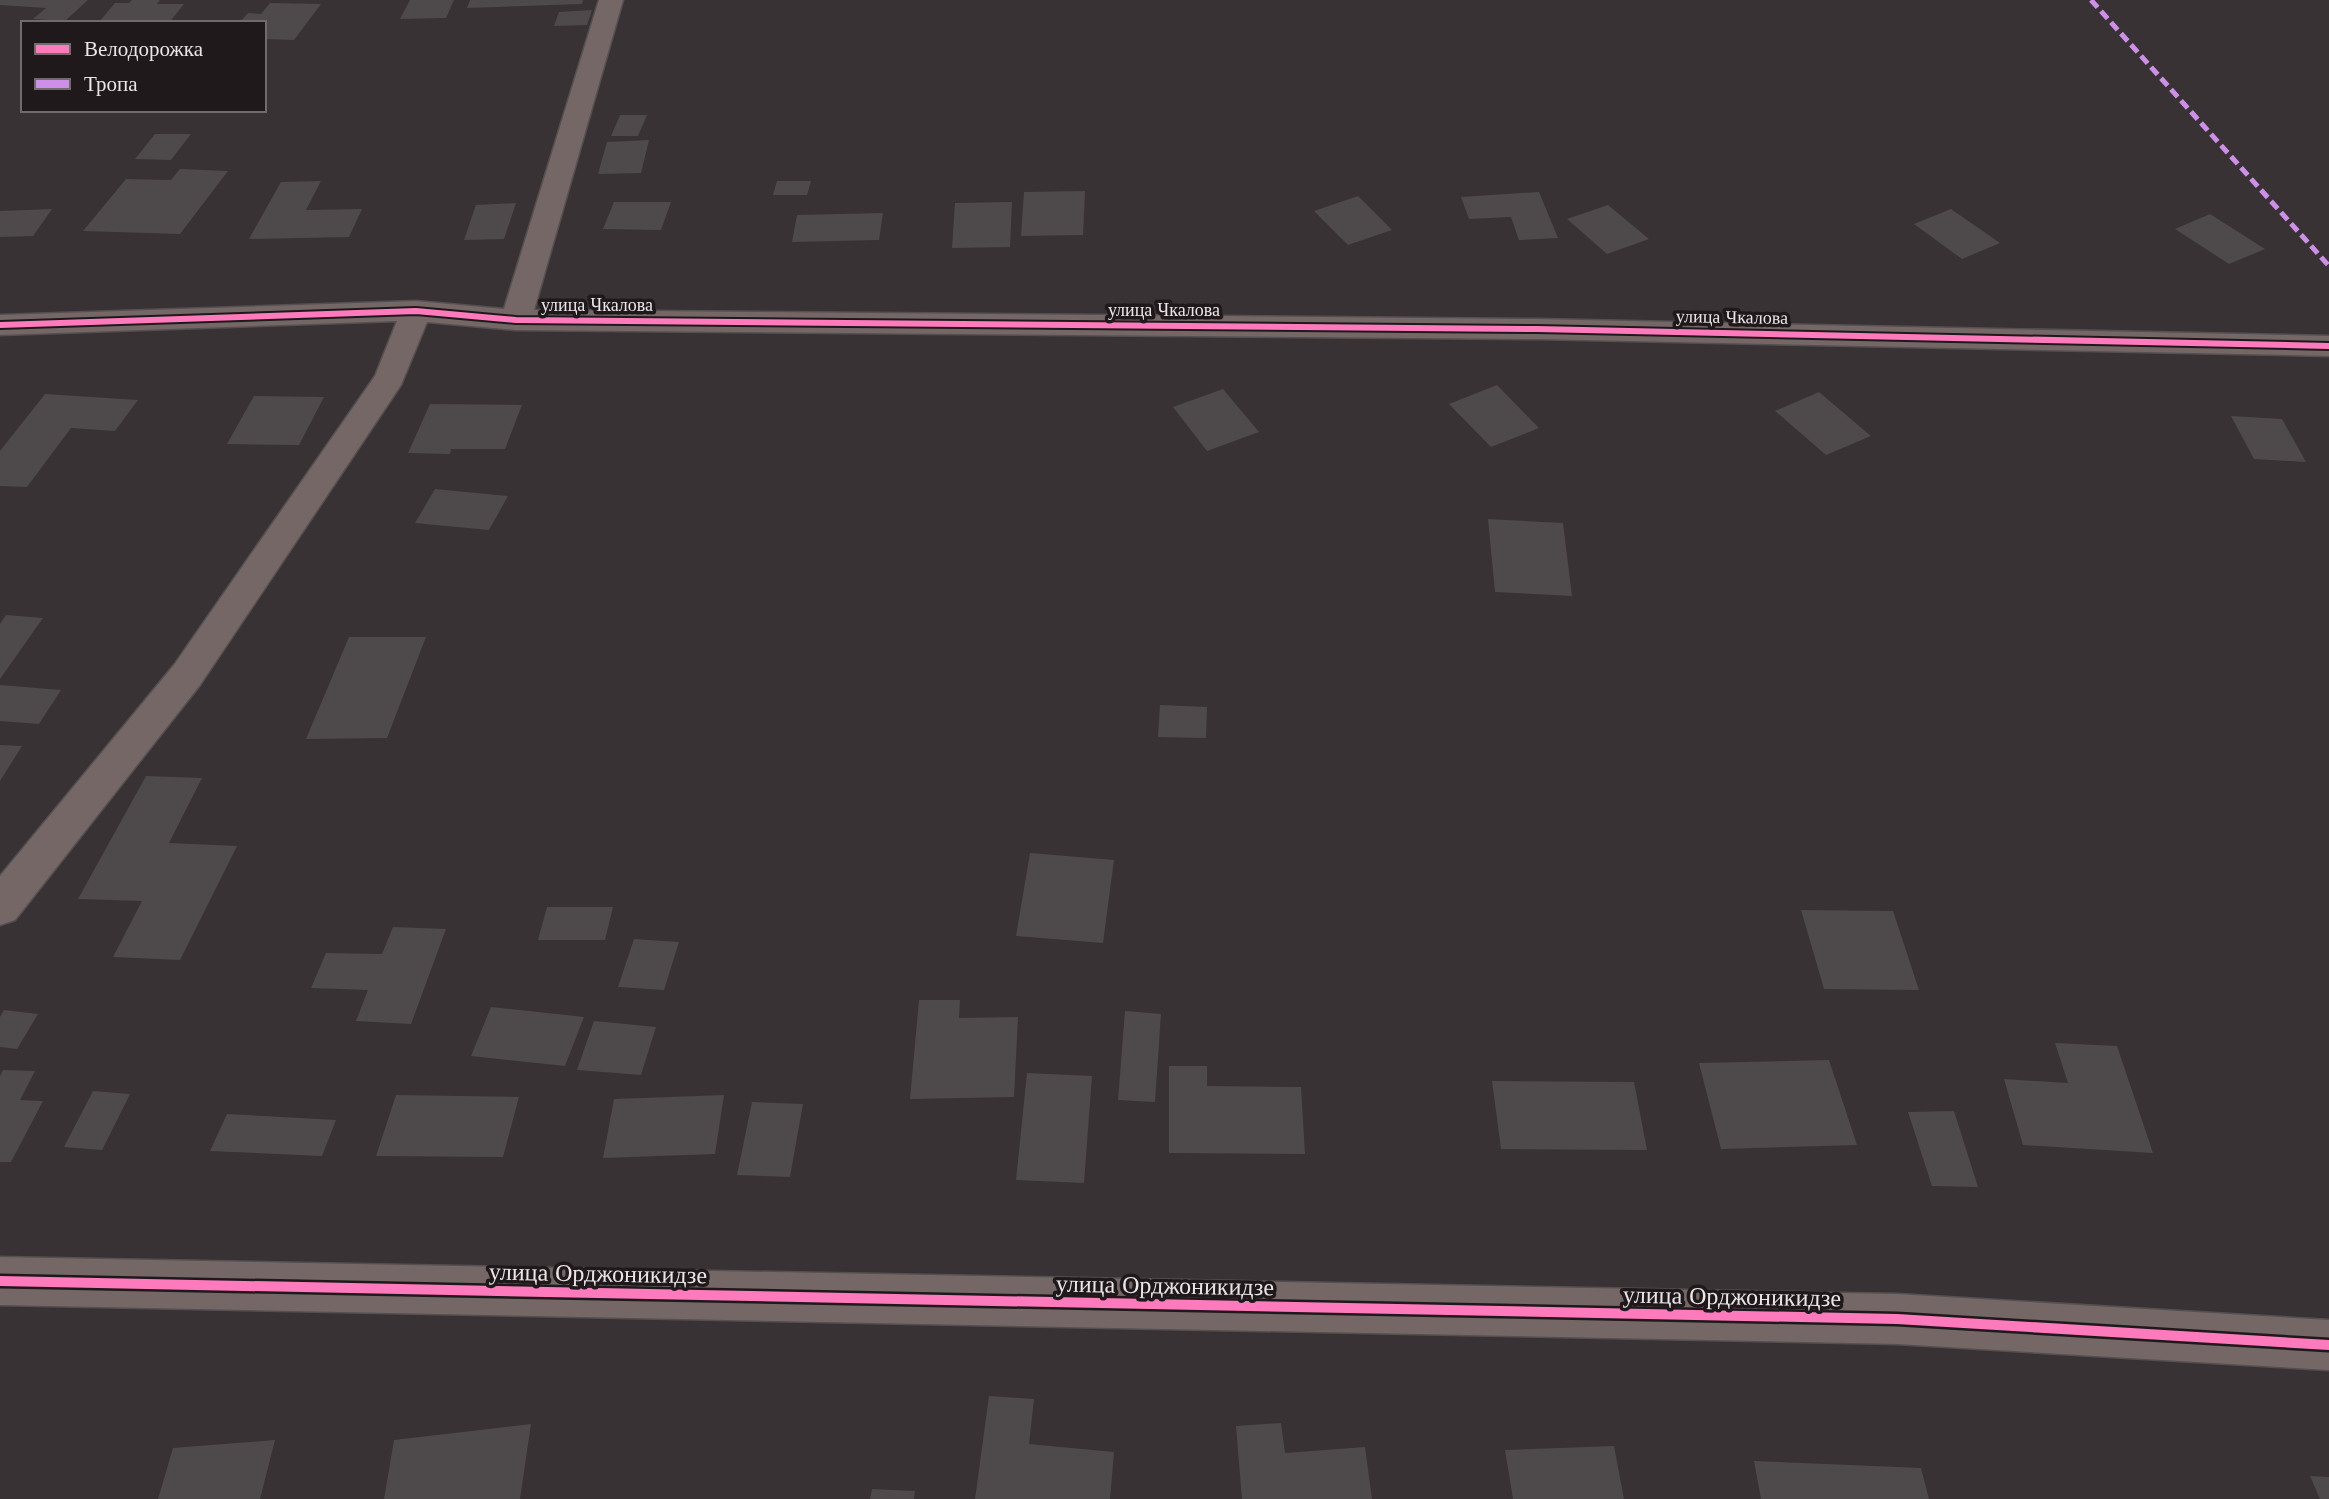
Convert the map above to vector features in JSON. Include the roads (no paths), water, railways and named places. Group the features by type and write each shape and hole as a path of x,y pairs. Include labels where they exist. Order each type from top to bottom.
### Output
{"street":[{"path":"516,320 611,0"},
{"path":"0,907 187,675 390,378 416,311"},
{"name":"улица Чкалова","path":"0,325 416,311 516,320 1551,329 2329,346"},
{"name":"улица Орджоникидзе","path":"0,1281 1897,1319 2329,1345"}]}
